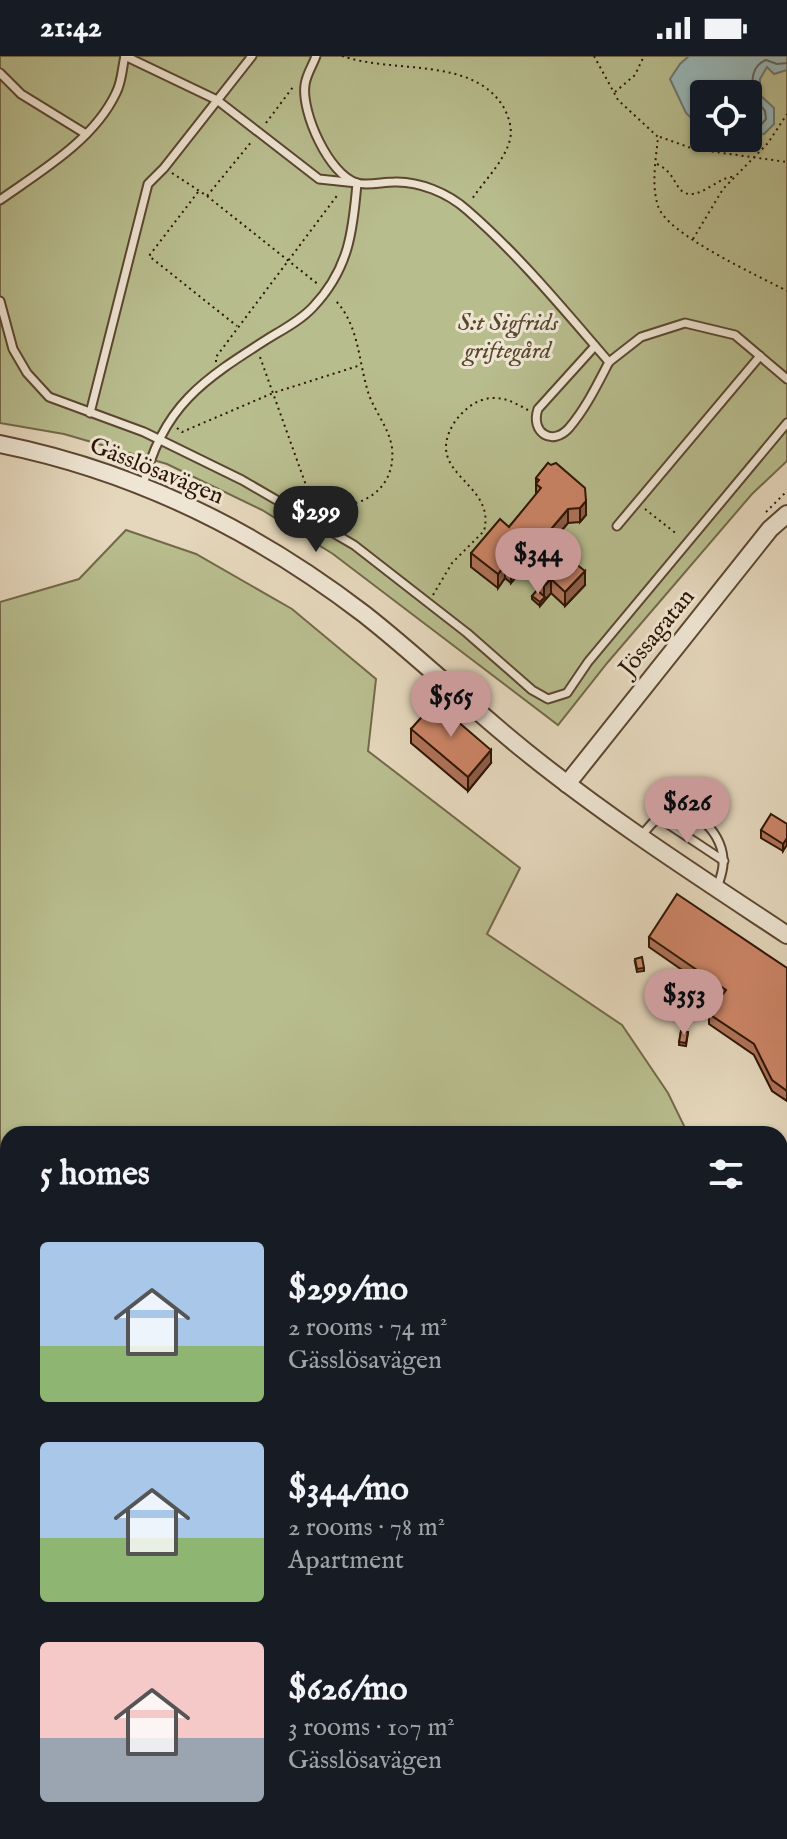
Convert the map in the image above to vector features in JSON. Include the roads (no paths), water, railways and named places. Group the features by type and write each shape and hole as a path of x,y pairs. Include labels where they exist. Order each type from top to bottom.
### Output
{"street":[{"name":"Gässlösavägen","path":"0,444 63,458 143,486 201,511 298,566 365,615 567,784 787,935"},
{"name":"Jössagatan","path":"567,784 770,529 787,514"}],"lane":[{"path":"0,200 49,165 86,134 106,112 118,91 125,56 217,100 319,179 419,185 452,199 466,209 558,303 609,362"},
{"path":"90,413 148,184 252,56"},
{"path":"316,56 305,85 312,129 343,173 357,183"},
{"path":"0,73 21,94 86,134"},
{"path":"143,486 149,465 175,411 190,393 215,372 312,308 326,291 343,261 353,232 357,183"},
{"path":"0,301 13,349 27,373 49,397 161,440 242,480 354,545 532,690 548,699 567,693 588,662 787,423"},
{"path":"595,346 538,409 537,429 545,437 562,435 590,399 609,362 641,337 685,323 735,335 787,379"},
{"path":"617,526 760,356"},
{"path":"640,837 659,818 678,811 697,816 714,832 724,861 717,889"},
{"path":"659,818 724,861"}],"water":[{"path":"689,56 787,56 787,70 774,74 767,67 760,80 690,80 690,117 670,79"},
{"path":"762,97 774,108 774,124 764,134"}],"park label":[{"name":"S:t Sigfrids griftegård","path":"508,336"}]}
